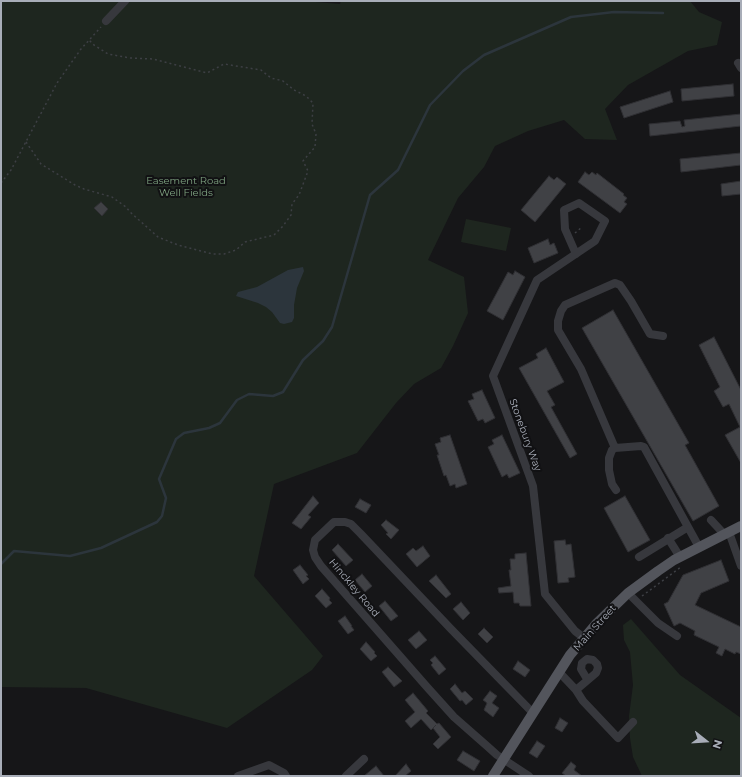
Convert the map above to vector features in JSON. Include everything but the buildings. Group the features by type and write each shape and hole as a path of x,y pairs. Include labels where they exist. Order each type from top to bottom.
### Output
{"main road":[{"name":"Main Street","path":"493,776 559,672 597,623 632,597 658,571 683,561 699,547 741,526"}],"street":[{"path":"106,21 125,1"},
{"name":"Stonebury Way","path":"576,254 566,229 564,210 579,203 605,220 595,241 576,254 537,280 493,376 533,486 545,594 575,631 584,638"},
{"path":"615,448 581,370 558,330 558,321 561,312 565,305 615,283 620,285 631,301 650,334 663,336"},
{"path":"616,490 612,484 609,470 610,454 612,450 615,448 641,446 646,450 699,547"},
{"path":"711,520 726,533 739,553 741,566"},
{"name":"Hinckley Road","path":"503,759 454,717 335,583 315,557 313,550 315,540 334,522 351,524 533,713"},
{"path":"639,556 688,527"},
{"path":"668,538 683,561"},
{"path":"632,597 658,623 677,636"},
{"path":"559,672 576,690 583,701 618,738 634,722"},
{"path":"576,690 587,679"},
{"path":"346,776 364,759"},
{"path":"503,759 529,776"},
{"path":"238,776 269,765 284,775"}],"path":[{"path":"1,182 11,170 57,83 89,40 106,21"},
{"path":"26,142 41,164 84,189 106,194 121,202 158,237 178,245 213,254 224,254 236,250 245,242 274,235 291,216 292,204 299,195 308,171 303,161 315,147 316,134 312,124 313,103 306,96 294,90 283,81 271,78 261,70 224,64 207,73 153,59 130,58 108,54 89,40"},
{"path":"574,234 581,230 582,227"},
{"path":"632,597 683,561"}],"green space":[{"name":"Easement Road Well Fields","path":"1,1 304,1 340,4 341,1 690,1 699,12 722,22 717,45 688,51 628,85 605,109 617,140 585,139 564,120 528,131 495,146 484,167 458,198 428,260 464,277 468,313 441,368 414,384 396,403 357,453 274,484 254,576 323,656 312,670 227,728 86,688 1,687"},
{"path":"466,219 511,228 506,251 461,242"},
{"path":"631,619 680,675 741,718 741,776 642,776 633,757 630,738 629,716 633,685 630,652 624,640 623,625"}],"shaded area":[{"path":"303,267 304,271 297,288 294,305 294,318 292,322 284,324 280,323 272,312 266,307 236,296 238,292 257,287 288,270"}],"waterway":[{"path":"1,564 14,551 70,556 101,548 157,522 162,516 166,498 159,479 176,439 184,433 209,428 220,423 237,400 249,394 273,396 283,392 303,360 323,341 332,327 370,195 398,170 430,105 463,71 484,55 571,17 614,12 663,13"}]}
